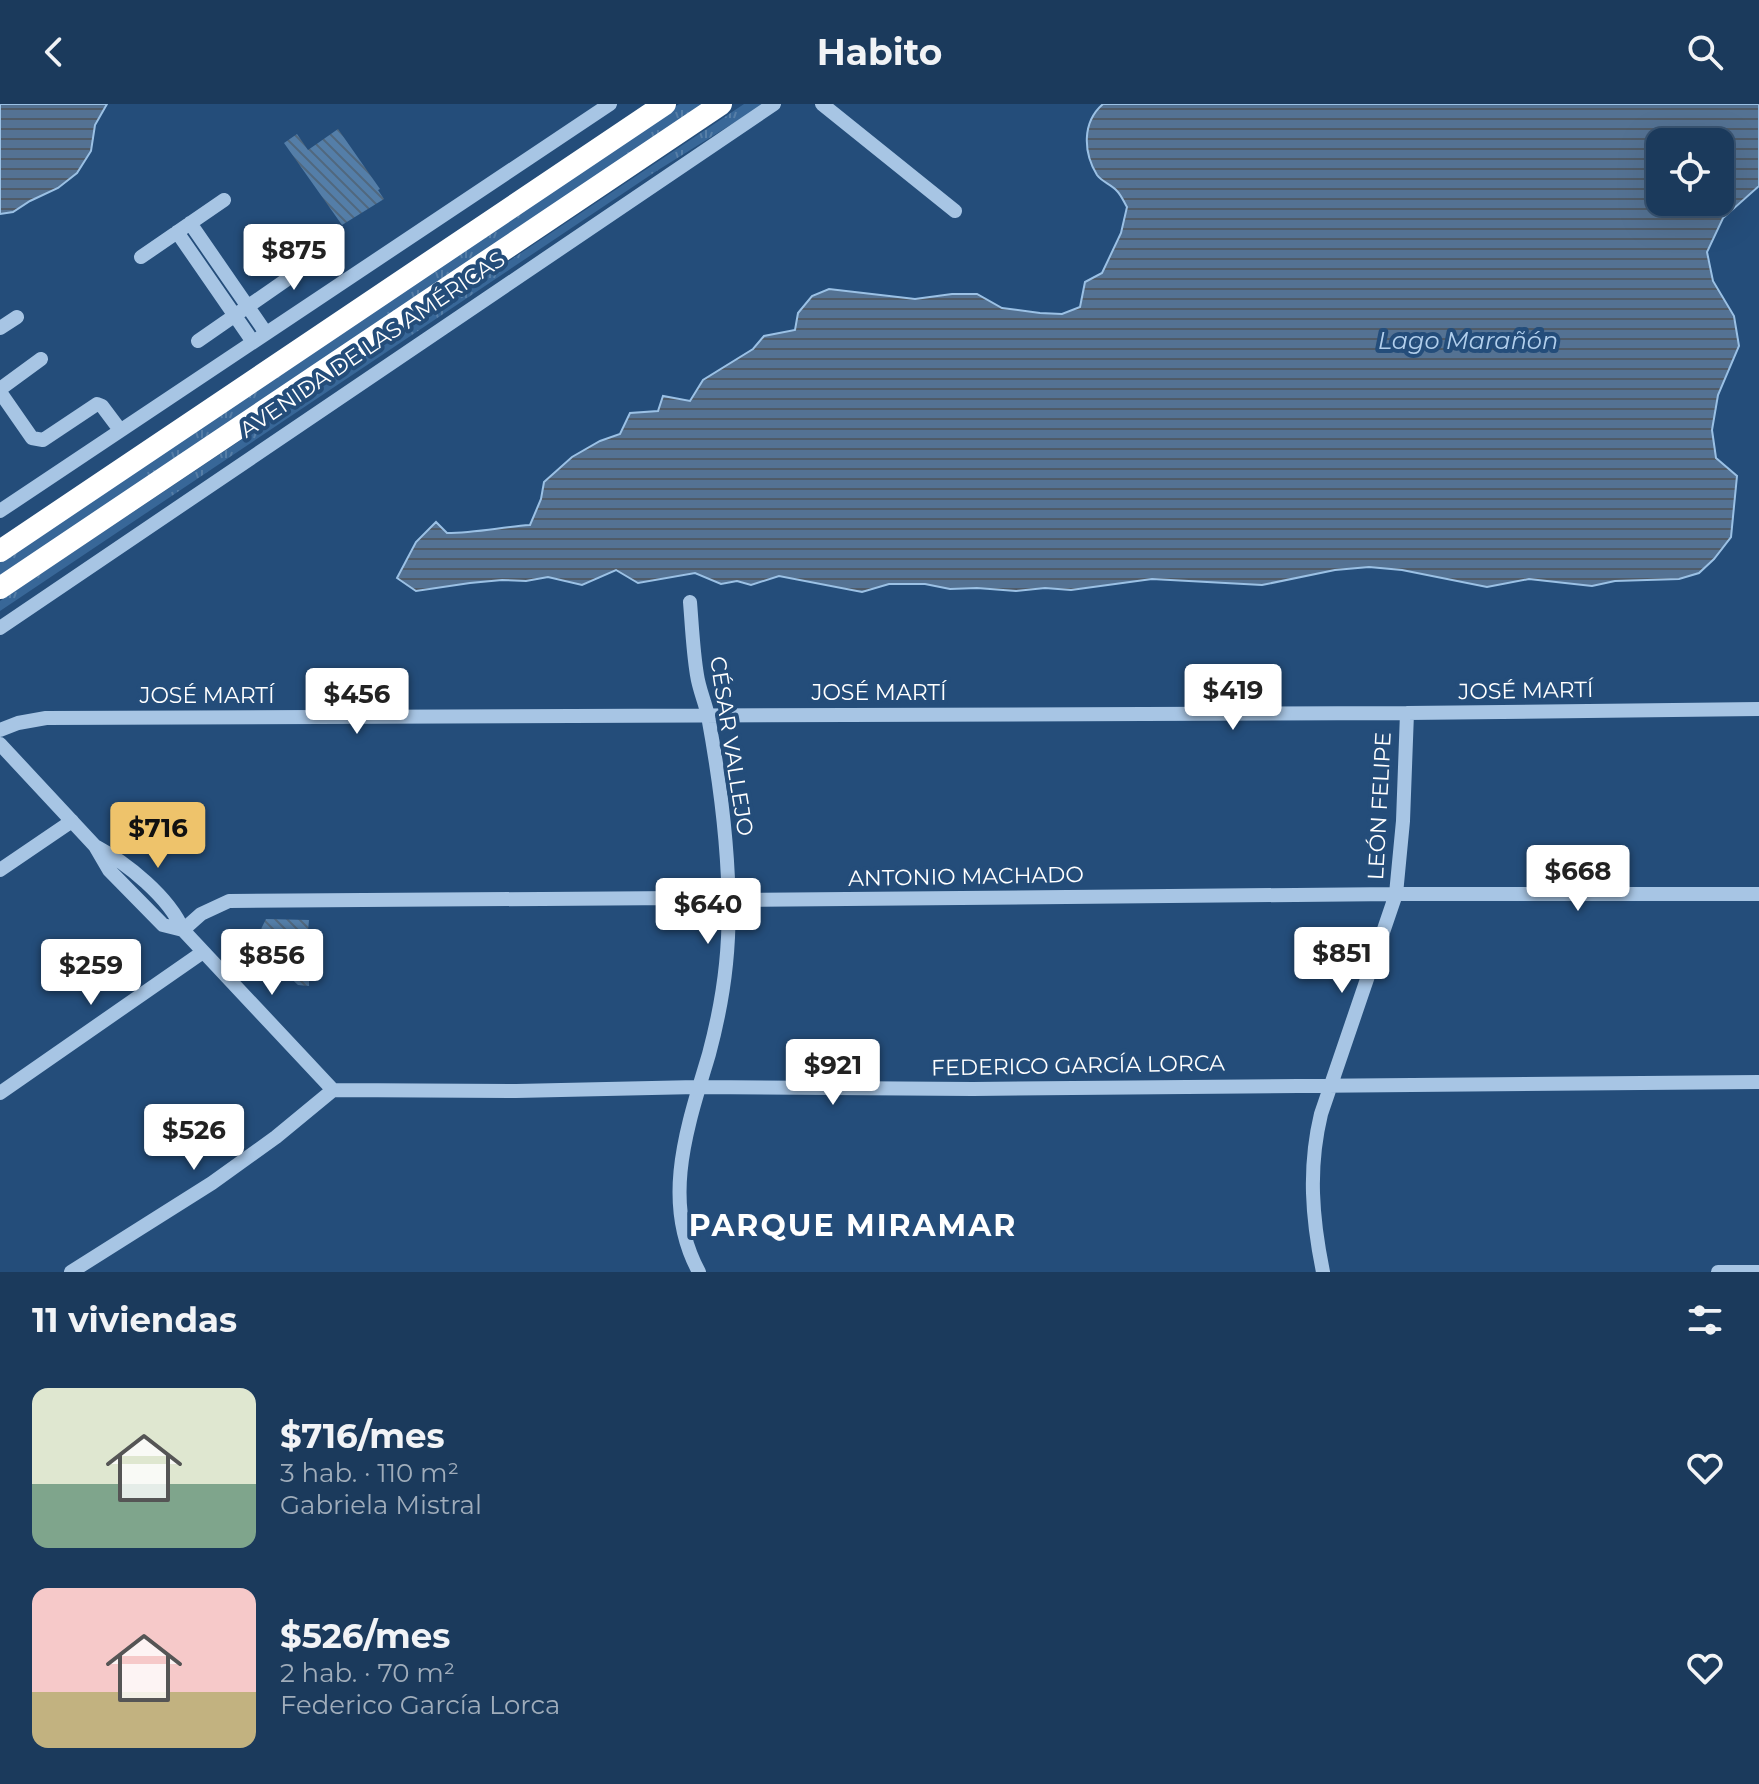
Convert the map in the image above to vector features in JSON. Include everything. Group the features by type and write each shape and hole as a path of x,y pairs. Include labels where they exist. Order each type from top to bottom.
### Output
{"highway":[{"name":"AVENIDA DE LAS AMÉRICAS","path":"0,551 665,104"},
{"name":"AVENIDA DE LAS AMÉRICAS","path":"0,588 721,104"}],"street":[{"path":"0,511 610,104"},
{"name":"AVENIDA DE LAS AMÉRICAS","path":"0,628 774,104"},
{"path":"822,104 955,211"},
{"path":"141,257 224,200"},
{"path":"184,228 242,311 266,333"},
{"path":"198,341 286,280"},
{"path":"242,311 253,342"},
{"path":"0,328 17,317"},
{"path":"41,359 0,391 37,441 97,404 102,406 120,430"},
{"name":"CÉSAR VALLEJO","path":"690,602 697,677 708,714 725,850 729,931 717,1023 697,1087 682,1151 680,1189 685,1235 691,1258 699,1272"},
{"name":"JOSÉ MARTÍ","path":"0,730 46,718 1759,709"},
{"name":"LEÓN FELIPE","path":"1323,1272 1315,1229 1311,1175 1314,1144 1396,894 1403,821 1407,713"},
{"path":"0,744 95,846 109,870 163,925 183,930 333,1090 276,1137 212,1183 71,1272"},
{"path":"0,870 72,821"},
{"name":"ANTONIO MACHADO","path":"183,930 201,914 229,901 1759,894"},
{"path":"0,1093 203,952"},
{"name":"FEDERICO GARCÍA LORCA","path":"333,1090 516,1091 697,1087 973,1089 1759,1082"},
{"path":"97,1253 94,1261 97,1272"},
{"path":"1718,1272 1759,1272"}],"green space":[{"path":"679,104 705,104 0,576 0,559"},
{"path":"744,104 764,104 655,172 0,611 0,601"}],"water":[{"path":"0,104 107,104 95,125 91,151 77,173 58,188 13,212 0,214"},
{"name":"Lago Marañón","path":"1103,104 1759,104 1759,186 1734,208 1734,128 1646,128 1646,216 1725,216 1707,252 1713,281 1734,316 1739,346 1718,395 1712,430 1716,458 1737,476 1731,537 1699,573 1679,579 1615,581 1592,586 1529,579 1487,587 1402,570 1369,567 1335,570 1262,585 1152,579 1071,590 1045,588 1016,591 889,584 862,592 779,576 751,585 737,581 721,584 695,573 638,583 616,570 582,585 548,577 416,591 397,578 416,542 436,522 447,533 530,525 541,499 544,482 572,457 620,434 630,413 658,411 663,396 690,401 703,380 753,349 764,336 795,330 798,313 812,296 829,289 915,299 977,294 1002,308 1040,313 1062,314 1080,307 1085,282 1102,273 1121,233 1127,207 1117,191 1097,175 1092,166 1087,147 1091,119"}],"building":[{"path":"338,129 384,199 342,225 284,143 297,134 308,150"},
{"path":"266,919 309,920 308,931 316,931 315,960 309,960 309,986 298,985 255,941"}],"district":[{"name":"PARQUE MIRAMAR","path":"853,1226"}]}
